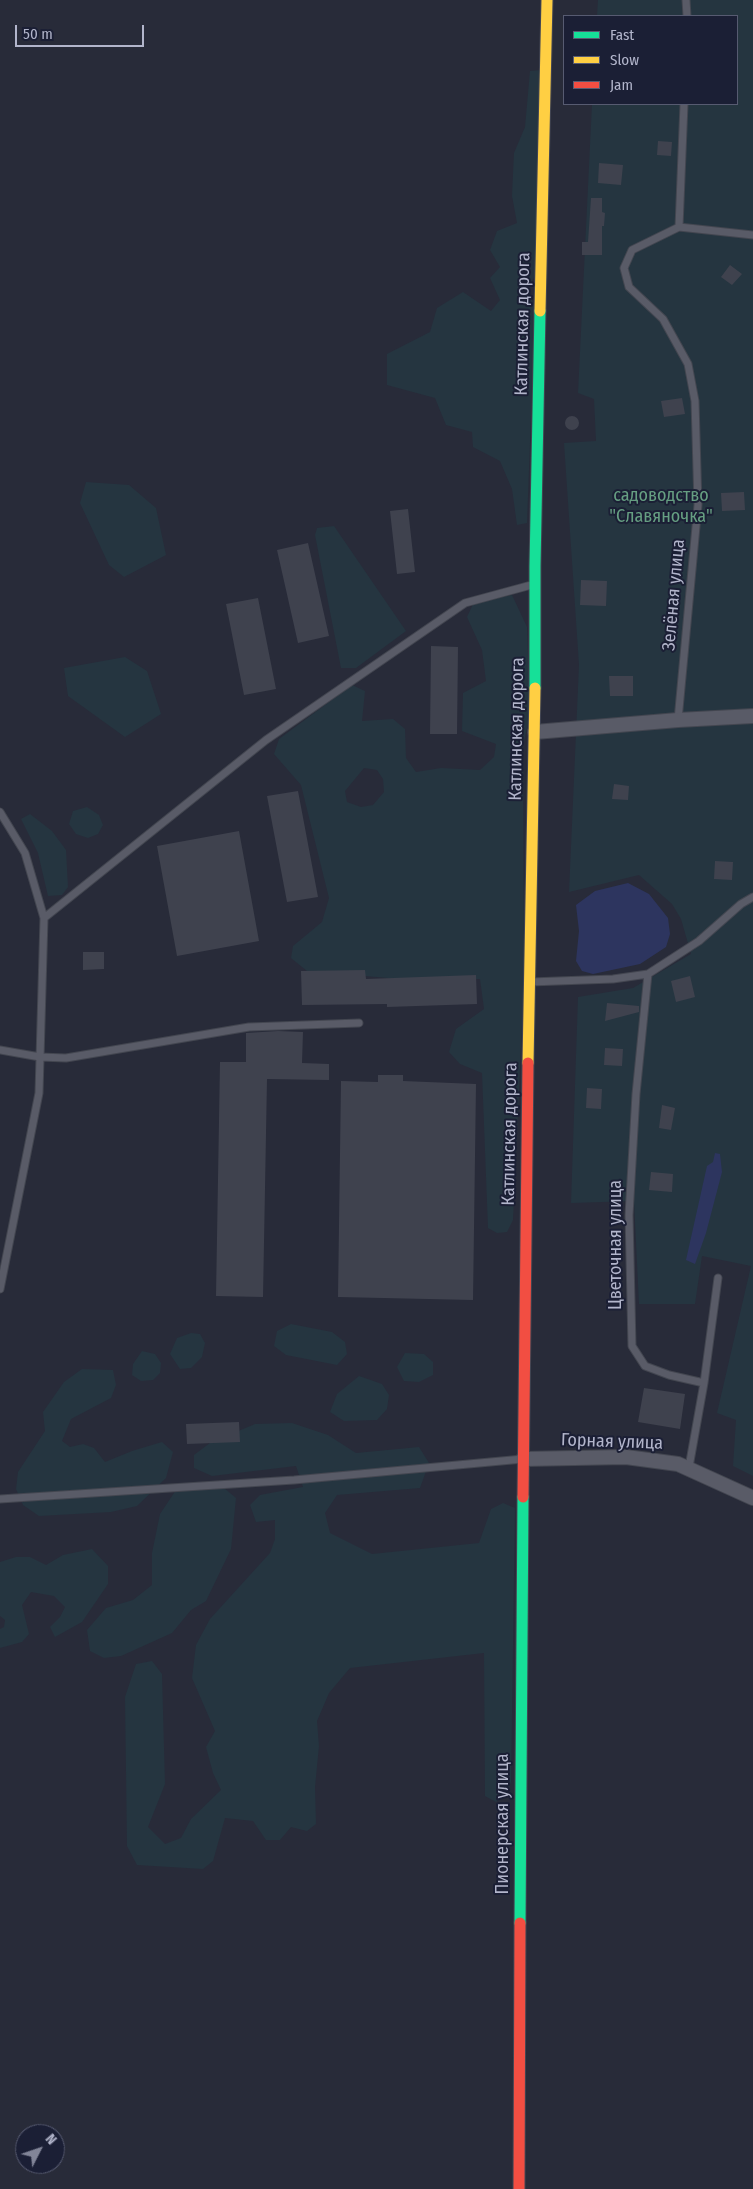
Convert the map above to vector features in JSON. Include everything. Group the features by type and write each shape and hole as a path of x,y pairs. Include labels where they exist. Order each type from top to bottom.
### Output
{"street":[{"name":"Катлинская дорога","path":"523,1459 529,982 535,732 535,584 548,0"},
{"path":"535,732 678,720 753,716"},
{"name":"Горная улица","path":"523,1459 626,1457 678,1464 689,1467 753,1498"},
{"name":"Пионерская улица","path":"519,2189 523,1459"}],"lane":[{"path":"686,0 687,15"},
{"path":"684,105 679,227 753,235"},
{"name":"Зелёная улица","path":"678,720 698,506 695,401 688,364 663,319 629,287 624,268 632,250 679,227"},
{"path":"44,918 266,740 457,608 465,603 535,584"},
{"path":"0,812 26,853 44,918 39,1093 0,1289"},
{"path":"529,982 613,979 648,974 699,941 741,904 753,897"},
{"name":"Цветочная улица","path":"648,974 636,1094 629,1216 632,1346 645,1366 669,1375 704,1383"},
{"path":"0,1050 40,1057 66,1058 249,1027 359,1023"},
{"path":"689,1467 704,1383 718,1278"},
{"path":"0,1499 294,1480 523,1459"}],"green space":[{"name":"садоводство \"Славяночка\"","path":"598,0 753,0 753,1476 733,1466 736,1420 717,1413 751,1266 702,1256 695,1304 639,1304 634,1201 571,1203 578,997 633,988 691,954 681,919 672,904 639,875 569,892 579,665 564,443 596,441 594,399 578,393 592,105 738,105 738,15 597,15"},
{"path":"541,70 538,270 528,289 535,308 527,523 517,525 512,489 500,461 473,447 472,432 446,425 435,398 387,385 387,354 430,332 437,308 463,292 491,311 500,300 490,278 500,267 490,250 497,231 517,223 512,196 514,153 525,127 530,71"},
{"path":"86,482 129,485 156,508 166,555 124,577 109,565 80,503"},
{"path":"334,526 406,631 356,668 341,668 315,535 317,528"},
{"path":"512,595 527,627 530,714 523,746 524,983 513,1220 507,1232 497,1233 488,1228 482,1073 460,1064 449,1052 456,1029 484,1009 480,979 411,980 307,971 291,958 293,946 322,922 329,898 301,785 274,754 279,739 352,685 365,691 362,721 393,719 405,729 406,758 416,772 441,768 480,770 494,757 496,744 462,731 463,693 486,681 482,650 467,617 474,602","holes":["364,768 377,770 383,779 384,792 373,805 361,807 347,802 345,791"]},
{"path":"125,657 147,671 161,714 125,737 68,696 64,668"},
{"path":"87,807 99,815 103,825 98,834 88,838 76,834 69,824 73,811"},
{"path":"30,814 52,831 66,850 68,887 62,895 48,896 38,853 21,819"},
{"path":"291,1324 332,1332 345,1342 347,1354 337,1365 286,1355 274,1346 277,1331"},
{"path":"191,1333 200,1334 205,1343 202,1357 191,1368 180,1369 170,1354 177,1338"},
{"path":"142,1351 155,1354 161,1363 160,1373 153,1380 141,1381 132,1375 133,1364"},
{"path":"405,1353 424,1354 433,1362 433,1375 419,1382 404,1381 397,1367"},
{"path":"82,1369 113,1370 116,1385 111,1398 71,1419 62,1441 70,1447 83,1444 94,1448 105,1462 162,1442 173,1452 166,1478 137,1506 111,1512 39,1516 23,1505 16,1489 18,1472 45,1431 43,1412 64,1382"},
{"path":"359,1376 382,1384 389,1395 387,1409 377,1420 344,1421 330,1412 337,1394"},
{"path":"292,1423 328,1435 356,1453 419,1447 429,1463 420,1488 337,1495 325,1513 330,1533 372,1554 479,1543 491,1509 503,1503 515,1508 511,1782 507,1794 496,1802 485,1796 484,1653 350,1668 329,1693 317,1721 319,1746 315,1787 316,1824 307,1831 291,1827 280,1840 266,1840 253,1821 225,1818 213,1861 203,1869 137,1865 127,1846 125,1697 136,1664 152,1661 162,1674 165,1784 148,1827 165,1844 181,1838 191,1819 221,1790 213,1773 206,1747 215,1731 192,1678 196,1645 210,1619 270,1553 275,1539 275,1520 256,1522 250,1505 260,1495 303,1487 296,1466 212,1476 194,1468 194,1455 210,1443 255,1424"},
{"path":"224,1488 236,1498 231,1549 206,1601 191,1610 172,1633 121,1656 104,1658 90,1651 87,1630 106,1608 133,1600 152,1585 152,1553 160,1514 176,1490"},
{"path":"92,1549 108,1566 108,1584 82,1622 55,1637 50,1627 60,1617 65,1607 54,1596 31,1592 22,1605 29,1634 22,1642 0,1648 0,1629 4,1627 5,1620 0,1616 0,1562 16,1557 30,1557 46,1565 63,1555"}],"water":[{"path":"628,883 649,894 668,918 670,934 666,947 640,964 593,974 582,971 576,961 579,931 576,905 595,891"},
{"path":"715,1153 720,1154 722,1172 706,1233 695,1264 686,1260 707,1166 713,1162"}],"building":[{"path":"658,141 672,142 671,156 657,155"},
{"path":"599,163 623,165 621,185 598,183"},
{"path":"591,198 602,198 602,212 605,213 604,226 602,226 602,255 582,255 582,242 588,242"},
{"path":"730,265 742,274 732,285 721,277"},
{"path":"682,398 685,414 664,417 661,401"},
{"path":"569,416 575,416 579,423 575,430 569,430 565,426 565,420"},
{"path":"744,492 745,510 722,511 721,493"},
{"path":"408,509 415,572 397,574 390,511"},
{"path":"308,543 329,636 298,643 277,550"},
{"path":"581,580 607,581 606,606 580,605"},
{"path":"258,598 276,689 244,695 226,604"},
{"path":"431,646 458,647 457,734 430,734"},
{"path":"609,676 633,676 633,696 610,696"},
{"path":"614,784 629,786 628,800 612,799"},
{"path":"298,791 318,897 287,902 267,796"},
{"path":"239,831 259,941 177,956 157,846"},
{"path":"715,861 733,862 732,880 714,879"},
{"path":"83,952 104,952 104,969 83,970"},
{"path":"365,970 366,979 476,975 477,1004 387,1007 387,1004 302,1005 301,971"},
{"path":"690,976 695,997 676,1002 671,981"},
{"path":"607,1003 639,1006 639,1012 605,1021"},
{"path":"303,1032 302,1063 329,1064 329,1080 267,1079 263,1297 216,1296 220,1062 246,1062 246,1033"},
{"path":"605,1048 623,1049 622,1066 604,1065"},
{"path":"378,1075 403,1075 403,1081 476,1084 473,1300 338,1297 341,1081 378,1082"},
{"path":"587,1088 602,1089 601,1109 586,1108"},
{"path":"662,1105 675,1108 671,1130 659,1128"},
{"path":"651,1172 673,1174 672,1192 649,1190"},
{"path":"644,1388 685,1394 680,1429 638,1422"},
{"path":"239,1422 240,1442 187,1444 186,1424"}],"traffic: fast":[{"path":"535,688 535,566 540,311"},
{"path":"520,1923 523,1497"}],"traffic: slow":[{"path":"540,311 547,0"},
{"path":"528,1063 535,688"}],"traffic: jam":[{"path":"523,1497 528,1063"},
{"path":"519,2189 520,1923"}]}
